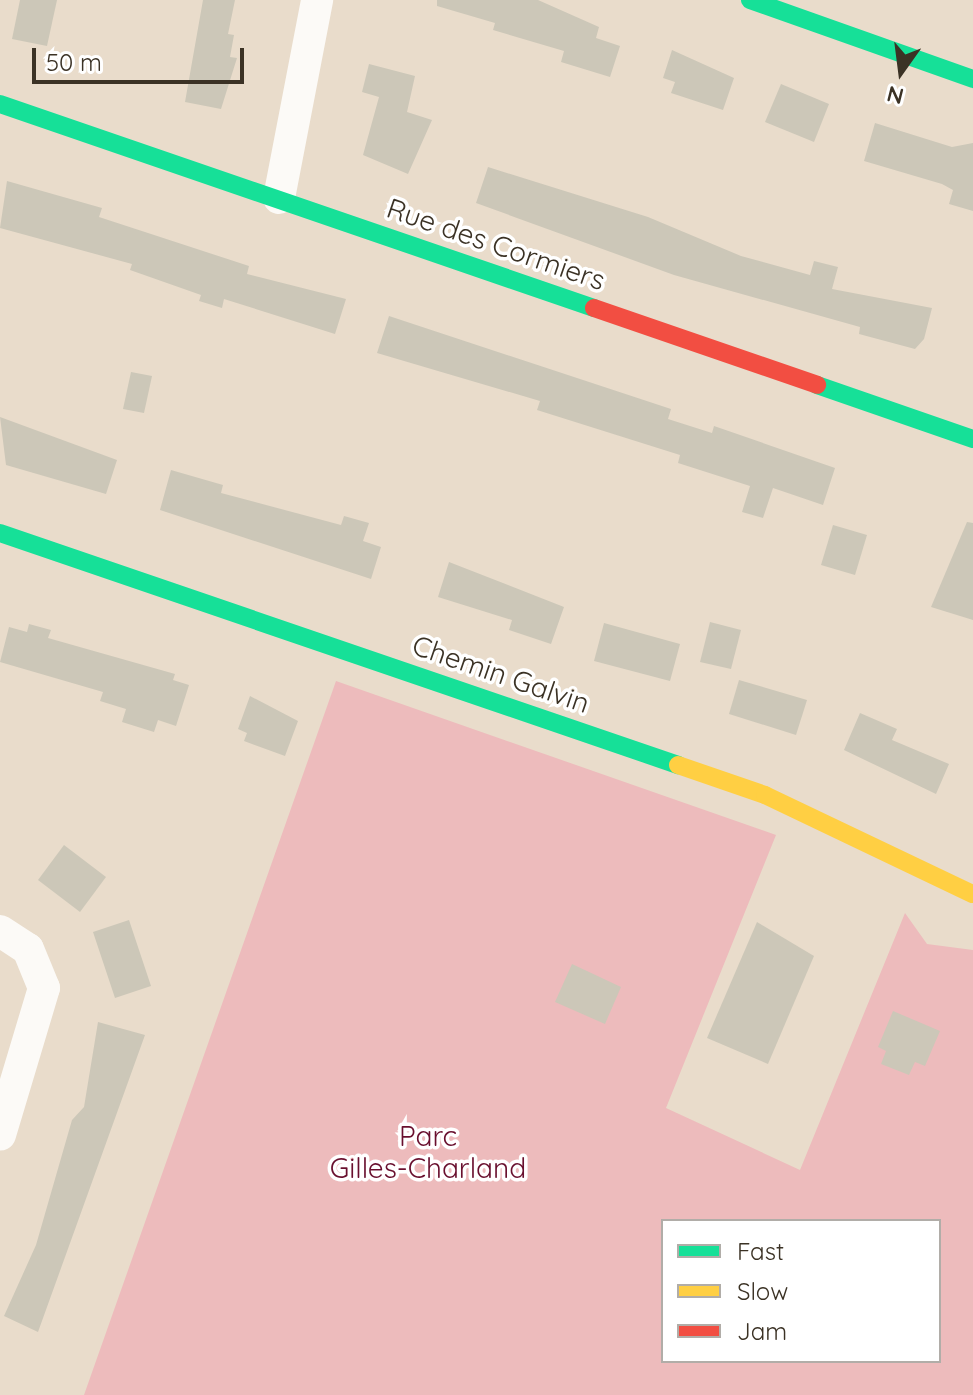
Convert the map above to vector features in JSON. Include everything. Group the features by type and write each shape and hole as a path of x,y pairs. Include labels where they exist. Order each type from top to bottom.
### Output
{"street":[{"path":"279,198 317,0"},
{"path":"750,0 973,79"},
{"name":"Rue des Cormiers","path":"0,104 973,439"},
{"name":"Chemin Galvin","path":"0,533 765,795 973,894"},
{"path":"0,931 28,949 44,988 0,1135"}],"green space":[{"name":"Parc Gilles-Charland","path":"336,681 776,835 666,1108 800,1170 905,913 927,944 973,950 973,1395 84,1395"}],"building":[{"path":"20,0 57,0 47,46 12,39"},
{"path":"203,0 235,0 228,34 234,35 230,57 237,58 221,109 185,102"},
{"path":"437,0 538,0 599,27 596,38 620,46 610,77 561,62 564,51 493,30 495,23 437,6"},
{"path":"672,50 734,78 723,110 671,93 675,82 663,78"},
{"path":"369,64 415,76 407,112 432,120 408,174 363,155 379,97 362,92"},
{"path":"781,84 829,104 814,142 765,122"},
{"path":"875,123 952,147 973,143 973,211 949,204 953,190 942,184 864,161"},
{"path":"488,167 648,217 741,256 810,275 814,261 838,267 832,289 932,308 924,339 915,349 859,334 860,327 674,275 476,203"},
{"path":"7,181 102,208 99,217 249,266 247,274 346,299 335,334 224,299 222,308 199,301 201,295 130,270 132,264 0,228"},
{"path":"389,316 671,409 668,419 712,433 714,426 835,468 823,505 773,488 763,518 742,512 750,486 678,463 680,455 537,410 540,401 377,353"},
{"path":"131,372 152,376 144,413 123,409"},
{"path":"0,417 117,460 106,494 6,465"},
{"path":"171,470 223,485 221,493 341,525 344,516 369,523 363,541 381,547 371,579 160,510"},
{"path":"967,522 973,523 973,620 931,607"},
{"path":"833,525 867,535 855,575 821,565"},
{"path":"449,562 564,607 551,644 509,630 512,620 438,597"},
{"path":"710,622 741,630 731,669 700,662"},
{"path":"604,623 680,644 670,681 594,661"},
{"path":"29,624 51,630 48,638 175,674 173,680 189,685 176,726 158,720 154,732 122,722 126,709 100,701 103,692 0,662 9,627 27,632"},
{"path":"739,680 807,700 796,735 729,714"},
{"path":"250,696 298,721 285,756 244,741 247,733 238,729"},
{"path":"860,713 897,729 892,740 949,764 936,794 844,750"},
{"path":"64,845 106,877 80,912 38,880"},
{"path":"129,920 151,986 115,998 93,932"},
{"path":"757,922 814,956 768,1064 707,1038"},
{"path":"572,964 621,987 605,1024 555,1002"},
{"path":"893,1011 940,1031 925,1066 915,1062 909,1075 881,1064 886,1051 878,1047"},
{"path":"98,1022 145,1035 38,1332 4,1316 36,1245 72,1120 84,1107"}],"traffic: fast":[{"path":"750,0 973,79"},
{"path":"0,104 594,308"},
{"path":"817,385 973,439"},
{"path":"0,533 678,765"}],"traffic: slow":[{"path":"678,765 765,795 973,894"}],"traffic: jam":[{"path":"594,308 817,385"}]}
